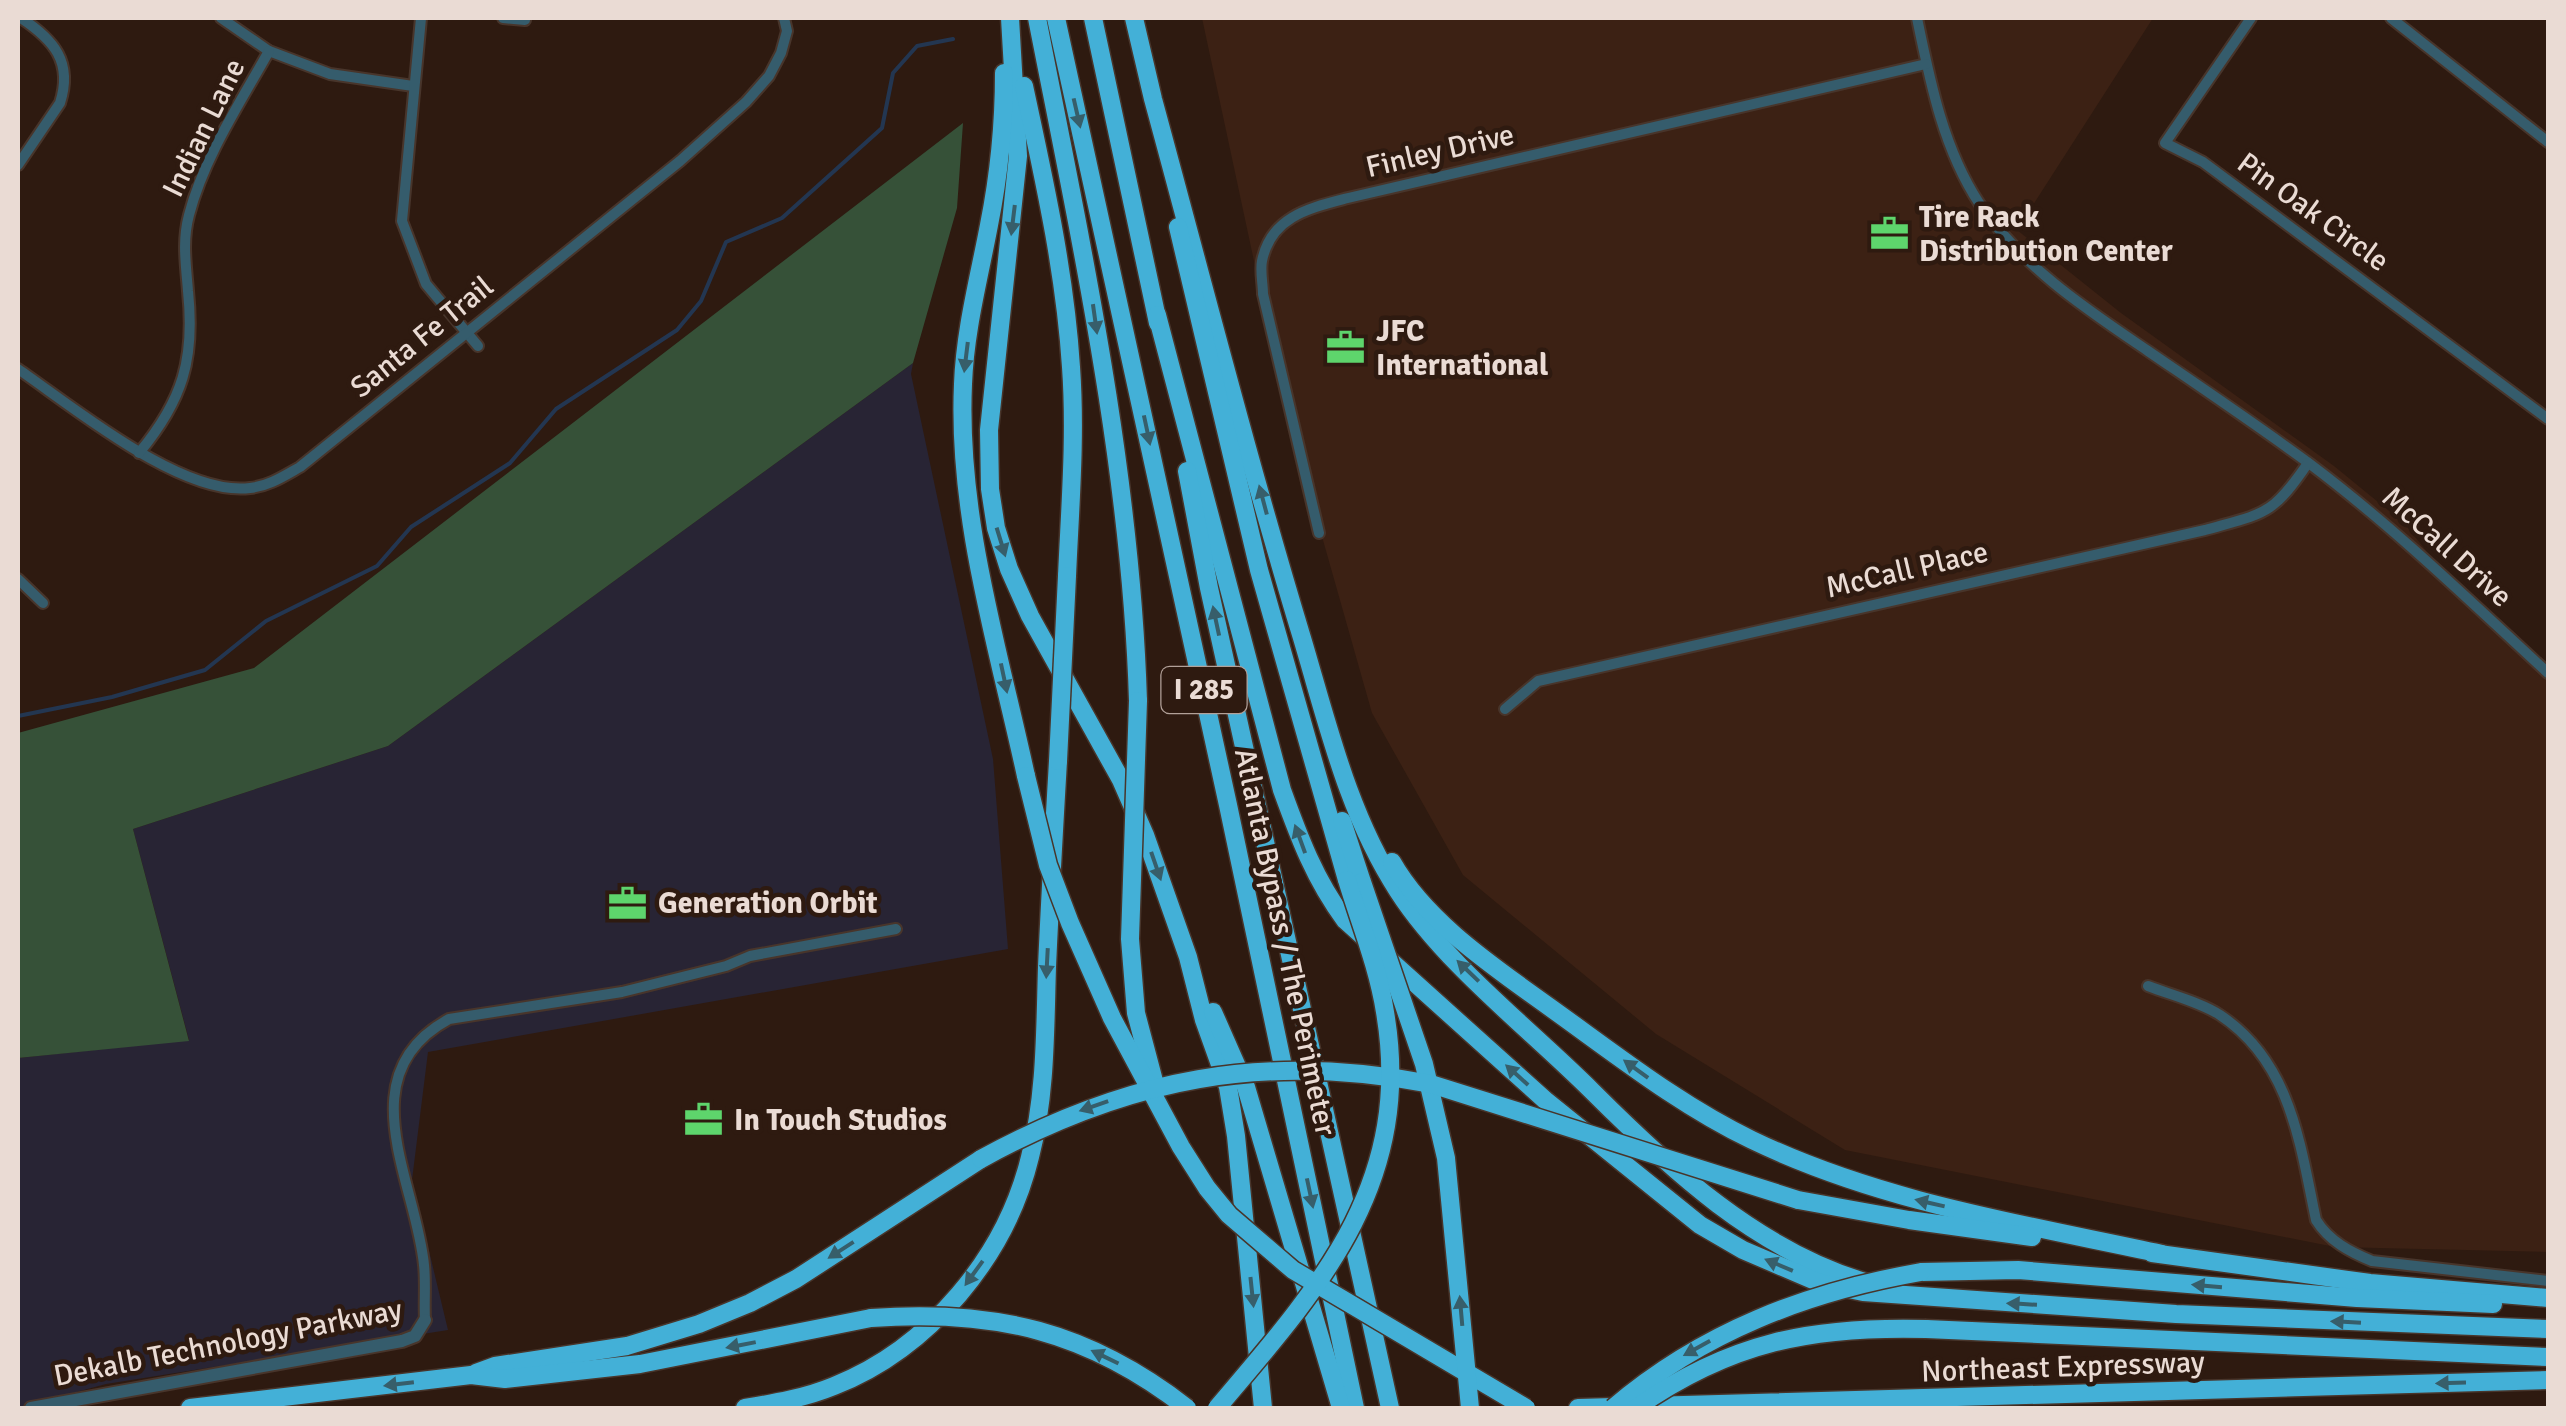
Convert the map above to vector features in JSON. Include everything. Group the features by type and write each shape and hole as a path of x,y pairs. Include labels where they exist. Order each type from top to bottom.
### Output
{"highway":[{"path":"1002,18 1002,143 972,308 962,425 972,531 1048,865 1112,1018 1207,1188 1229,1215 1264,1248 1320,1287 1526,1408"},
{"path":"745,1408 792,1400 834,1386 909,1344 972,1279 1004,1224 1030,1159 1038,1117 1058,761 1073,447 1072,368 1060,263 1010,18"},
{"path":"1010,18 1018,156 989,430 990,489 996,528 1030,616 1121,780 1145,835 1228,1087 1263,1408"},
{"path":"1037,18 1090,288 1129,553 1138,701 1130,939 1136,1013 1162,1110"},
{"name":"Atlanta Bypass / The Perimeter","path":"1056,18 1220,766 1337,1364 1355,1408"},
{"name":"Atlanta Bypass / The Perimeter","path":"1093,18 1157,315 1213,607 1390,1408"},
{"path":"1134,18 1288,593 1354,811 1382,866 1426,928 1652,1150 1728,1212 1791,1251 1856,1279 1907,1294"},
{"path":"1153,99 1186,270 1259,570 1355,881 1424,1064 1446,1158 1470,1408"},
{"path":"1157,315 1282,790 1308,860 1326,895 1345,920 1545,1100 1700,1225 1744,1250 1820,1283 1863,1292 2176,1314 2548,1329"},
{"path":"1335,746 1396,869 1444,926 1498,970 1654,1082 1722,1124 1821,1170 1876,1189 2162,1254"},
{"path":"1217,1408 1342,1247 1364,1208 1379,1167 1390,1102 1389,1036 1355,881"},
{"path":"1188,957 1246,1087 1337,1364 1341,1408"},
{"path":"471,1376 496,1366 627,1346 750,1303 796,1280 981,1160 1053,1122 1156,1086 1231,1073 1309,1069 1431,1084 1798,1200 1909,1220 2370,1283 2548,1298"},
{"path":"1613,1408 1690,1350 1736,1328 1798,1302 1921,1272 2018,1270 2357,1298 2548,1306"},
{"path":"190,1408 471,1376 505,1379 640,1364 871,1318 920,1314 984,1318 1048,1332 1144,1377 1187,1408"},
{"path":"1636,1408 1714,1361 1752,1347 1803,1335 1886,1328 2548,1357"},
{"name":"Northeast Expressway","path":"1578,1408 2548,1380"}],"street":[{"path":"18,165 60,104 63,92 63,65 54,43 24,18"},
{"path":"222,18 270,51 330,74 413,86"},
{"path":"421,18 402,221 426,284 478,346"},
{"path":"503,18 526,20"},
{"name":"Santa Fe Trail","path":"18,369 170,470 246,489 270,484 300,467 680,161 746,102 769,76 781,53 787,32 784,18"},
{"name":"McCall Drive","path":"1917,18 1942,123 1965,178 1980,204 2020,253 2102,320 2308,463 2432,563 2548,673"},
{"name":"Pin Oak Circle","path":"2251,18 2165,143 2203,162 2548,419"},
{"path":"2391,18 2548,142"},
{"name":"Indian Lane","path":"140,453 175,402 190,352 184,243 188,216 219,142 270,51"},
{"name":"Finley Drive","path":"1319,532 1264,294 1262,261 1291,216 1348,198 1926,64"},
{"name":"McCall Place","path":"1505,709 1538,681 2262,514 2283,500 2308,463"},
{"path":"18,579 43,603"},
{"name":"Dekalb Technology Parkway","path":"31,1408 415,1336 424,1320 424,1264 397,1151 393,1106 401,1067 416,1043 449,1019 622,992 726,966 750,956 896,929"},
{"path":"2148,986 2219,1014 2266,1061 2282,1085 2293,1114 2316,1220 2324,1232 2351,1252 2372,1261 2548,1281"}],"shaded area":[{"path":"1202,18 2153,18 2017,230 2121,313 2334,466 2405,524 2449,580 2548,668 2548,1252 2335,1247 1845,1150 1656,1034 1463,875 1372,713 1285,406"},
{"path":"913,363 911,374 993,759 1008,949 428,1052 412,1180 448,1330 106,1384 18,1408 18,1058 189,1040 133,829 388,746"}],"green space":[{"path":"963,123 957,208 913,363 388,746 133,829 189,1041 18,1058 18,733 254,668"}],"waterway":[{"path":"18,716 112,697 205,670 266,621 377,566 411,527 510,463 556,409 677,330 701,301 726,242 782,218 882,128 893,73 917,46 953,39"}],"place":[{"name":"Tire Rack Distribution Center","path":"1889,234"},
{"name":"JFC International","path":"1346,348"},
{"name":"Generation Orbit","path":"628,903"},
{"name":"In Touch Studios","path":"704,1120"}]}
